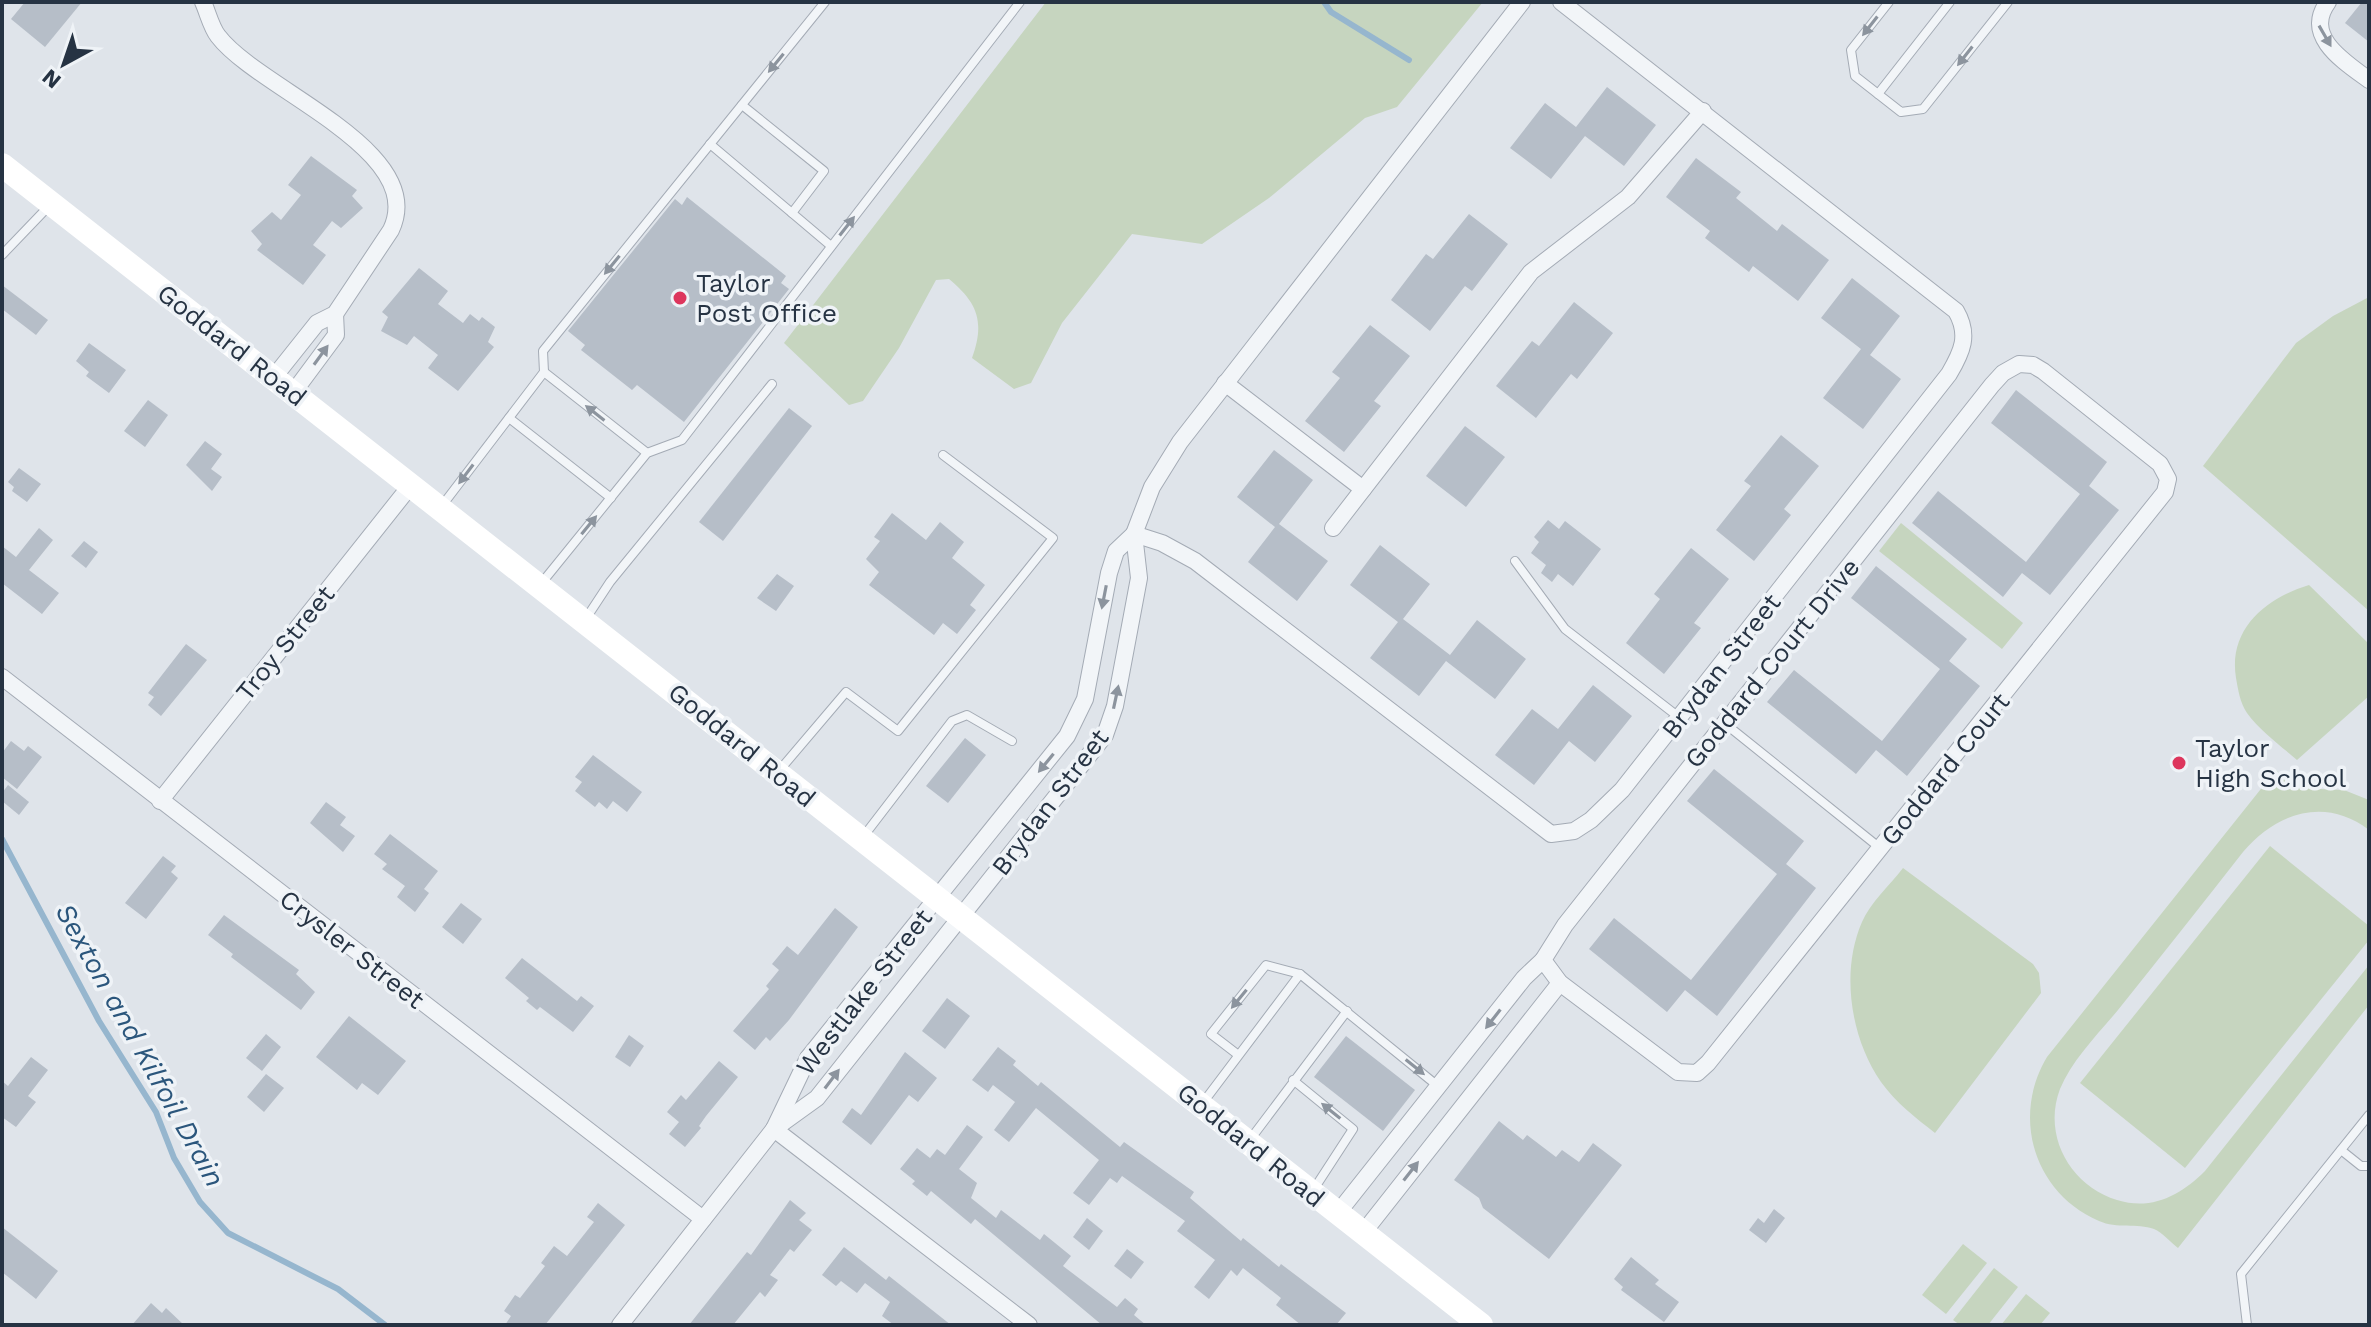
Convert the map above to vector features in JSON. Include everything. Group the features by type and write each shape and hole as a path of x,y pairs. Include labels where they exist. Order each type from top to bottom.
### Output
{"main road":[{"name":"Goddard Road","path":"2,165 778,772 860,841 1202,1104 1337,1214 1481,1325"}],"street":[{"path":"203,2 217,35 248,65 364,147 390,176 398,197 396,219 335,314 317,323 274,377"},
{"name":"Brydan Street","path":"937,900 1078,721 1116,551 1134,534 1152,487 1180,442 1522,2"},
{"name":"Brydan Street","path":"1134,534 1162,543 1195,561 1551,834 1574,831 1591,820 1622,790 1680,718 1949,374 1961,353 1965,334 1956,311 1561,2"},
{"path":"2328,2 2318,15 2318,27 2325,41 2369,80"},
{"path":"1333,528 1531,272 1628,197 1703,111"},
{"path":"293,393 336,335 335,314"},
{"name":"Goddard Court Drive","path":"1551,971 1565,925 1992,385 2003,373 2019,364"},
{"name":"Goddard Court","path":"1551,971 1668,1066 1689,1075 1697,1073 2157,505 2168,485 2160,464 2043,371 2033,365 2019,364"},
{"path":"1225,383 1363,489"},
{"name":"Troy Street","path":"160,801 411,485"},
{"name":"Brydan Street","path":"960,919 1105,735 1115,706 1139,578 1134,534"},
{"name":"Crysler Street","path":"2,677 703,1219"},
{"name":"Westlake Street","path":"620,1325 774,1129 808,1058 937,900"},
{"name":"Westlake Street","path":"774,1129 817,1098 960,919"},
{"path":"1337,1214 1524,978 1551,971"},
{"path":"1363,1233 1551,971"},
{"path":"774,1129 1029,1325"}],"lane":[{"path":"440,508 544,372 543,351 825,2"},
{"path":"540,586 647,453 682,440 1020,2"},
{"path":"1889,2 1851,50 1855,76 1901,112 1923,109 2008,2"},
{"path":"1878,94 1950,2"},
{"path":"742,105 824,171 792,213"},
{"path":"710,144 831,246"},
{"path":"2,255 51,204"},
{"path":"544,372 647,453"},
{"path":"584,621 610,582 772,384"},
{"path":"509,418 611,498"},
{"path":"778,772 846,692 898,731 1053,538 943,455"},
{"path":"1515,561 1565,629 1680,718"},
{"path":"860,841 952,721 967,715 1012,741"},
{"path":"1723,722 1881,848"},
{"path":"1237,1054 1211,1034 1266,965 1300,974 1440,1087"},
{"path":"1202,1104 1300,974"},
{"path":"1248,1143 1347,1011"},
{"path":"1293,1080 1353,1129 1312,1193"},
{"path":"2247,1325 2241,1274 2369,1115"},
{"path":"2341,1150 2361,1166 2369,1166"}],"green space":[{"path":"1046,2 1483,2 1397,107 1365,118 1269,198 1202,244 1132,234 1062,323 1031,383 1014,389 972,358 978,324 972,305 949,279 936,280 899,348 863,401 849,405 784,343"},
{"path":"2369,297 2369,611 2203,466 2296,343 2333,316"},
{"path":"1901,523 2023,623 2002,649 1879,551"},
{"path":"2309,585 2369,644 2369,696 2297,760 2247,713 2236,678 2235,660 2244,630 2253,618 2278,598"},
{"path":"2276,770 2297,788 2344,790 2369,800 2369,830 2335,814 2318,812 2286,819 2256,838 2078,1058 2065,1078 2055,1107 2058,1141 2064,1157 2086,1183 2101,1193 2130,1203 2165,1199 2205,1171 2369,965 2369,1005 2178,1248 2154,1229 2099,1221 2058,1192 2044,1173 2035,1151 2030,1128 2031,1104 2036,1080 2047,1057"},
{"path":"2270,846 2369,926 2369,940 2185,1168 2080,1083"},
{"path":"1903,868 2033,964 2039,973 2041,993 1935,1133 1881,1082 1862,1046 1852,1005 1851,962 1862,922"},
{"path":"1963,1244 1987,1263 1946,1314 1922,1295"},
{"path":"1994,1268 2018,1287 1988,1325 1960,1325 1953,1320"},
{"path":"2026,1294 2050,1313 2040,1325 2001,1325"}],"building":[{"path":"25,2 82,2 45,47 11,19"},
{"path":"2362,2 2369,2 2369,42 2345,23"},
{"path":"1607,87 1656,125 1624,166 1585,136 1551,179 1510,148 1545,103 1576,127"},
{"path":"311,156 357,190 352,196 363,208 341,228 332,221 313,245 326,255 303,285 257,250 262,244 251,231 272,212 281,220 301,195 288,185"},
{"path":"1696,158 1741,192 1736,198 1777,231 1782,224 1829,260 1798,301 1753,266 1749,272 1705,238 1710,231 1666,197"},
{"path":"687,197 786,276 781,283 789,289 684,422 637,385 632,390 581,350 585,345 568,331 675,199 682,205"},
{"path":"1469,214 1508,244 1472,291 1465,286 1430,331 1391,300 1426,254 1433,259"},
{"path":"419,268 448,291 438,304 463,323 470,314 479,321 482,317 495,327 488,342 494,347 458,391 428,368 438,355 414,336 407,345 381,331 388,317 382,312"},
{"path":"1852,278 1900,316 1870,355 1901,379 1863,429 1823,398 1861,349 1821,318"},
{"path":"2,285 48,320 36,335 2,309"},
{"path":"1574,302 1613,333 1577,379 1571,374 1536,418 1496,386 1532,341 1539,346"},
{"path":"1370,325 1410,356 1374,401 1381,406 1344,452 1305,421 1340,378 1332,372"},
{"path":"89,343 126,370 109,393 86,376 89,372 76,361"},
{"path":"2016,390 2107,462 2089,486 2119,510 2050,595 2022,573 2003,597 1912,523 1938,491 2026,562 2080,494 1991,423"},
{"path":"148,400 168,415 145,447 124,431"},
{"path":"789,408 812,426 723,541 699,522"},
{"path":"1465,426 1505,457 1466,507 1426,476"},
{"path":"1781,435 1819,466 1784,509 1791,515 1754,561 1716,530 1751,486 1744,481"},
{"path":"205,441 222,454 211,469 222,477 212,491 186,465"},
{"path":"1274,450 1313,480 1279,524 1328,561 1297,601 1248,562 1275,527 1237,497"},
{"path":"19,468 41,484 27,502 12,491 14,487 8,482"},
{"path":"892,513 926,540 940,522 964,542 952,558 985,585 970,605 976,610 957,634 943,623 934,635 869,585 879,572 866,559 880,541 874,537"},
{"path":"1548,520 1559,529 1565,521 1601,549 1573,586 1558,574 1552,582 1541,573 1546,565 1531,553 1539,542 1534,537"},
{"path":"39,528 53,540 29,570 59,593 42,614 2,583 2,546 16,557"},
{"path":"84,541 98,552 86,568 71,556"},
{"path":"1380,545 1430,584 1403,619 1450,655 1477,620 1526,659 1495,699 1446,661 1419,696 1370,658 1398,622 1350,585"},
{"path":"1691,548 1729,579 1694,623 1701,628 1664,674 1626,643 1660,599 1654,594"},
{"path":"1876,566 1967,639 1949,661 1980,686 1907,776 1876,750 1856,774 1767,702 1794,670 1882,741 1940,669 1851,598"},
{"path":"777,574 794,586 776,611 757,598"},
{"path":"186,644 207,660 161,716 148,705 154,697 148,693"},
{"path":"1593,685 1632,716 1595,762 1569,741 1534,785 1495,755 1532,709 1558,729"},
{"path":"965,738 986,755 948,803 926,786"},
{"path":"11,741 24,751 28,746 42,757 17,789 2,777 2,753"},
{"path":"593,755 642,792 627,812 613,801 607,809 599,802 595,807 575,791 582,782 575,777"},
{"path":"1714,769 1804,841 1786,864 1816,888 1717,1016 1685,990 1667,1012 1589,949 1614,918 1691,980 1777,874 1687,801"},
{"path":"8,785 29,802 19,815 2,801 2,793"},
{"path":"326,802 346,817 340,825 355,836 343,852 310,823"},
{"path":"390,834 438,871 424,889 429,893 415,912 397,897 405,886 382,869 387,864 374,854"},
{"path":"163,856 176,866 171,872 178,878 146,919 125,903"},
{"path":"461,903 482,919 463,944 442,927"},
{"path":"835,908 858,927 789,1020 770,1041 766,1037 755,1050 733,1031 769,989 766,986 779,970 772,964 787,946 798,955"},
{"path":"224,915 299,970 296,974 315,992 301,1010 231,957 233,954 208,935"},
{"path":"522,958 577,1001 581,996 594,1006 573,1032 540,1007 537,1010 526,1001 529,998 505,978"},
{"path":"947,998 970,1016 945,1049 922,1031"},
{"path":"349,1016 406,1061 378,1095 362,1083 357,1090 316,1057"},
{"path":"266,1034 281,1047 262,1071 246,1058"},
{"path":"629,1035 644,1046 630,1067 615,1057"},
{"path":"1346,1036 1415,1090 1383,1131 1314,1077"},
{"path":"998,1047 1016,1061 1013,1065 1038,1086 1041,1082 1120,1147 1124,1142 1194,1192 1190,1198 1241,1241 1243,1238 1279,1267 1281,1264 1346,1313 1336,1325 1301,1325 1276,1305 1281,1298 1243,1268 1237,1276 1231,1270 1209,1299 1194,1287 1215,1260 1177,1231 1185,1221 1122,1176 1117,1183 1110,1178 1089,1205 1073,1193 1099,1160 1036,1108 1009,1142 994,1130 1015,1102 993,1085 988,1092 972,1080"},
{"path":"905,1052 937,1078 918,1102 909,1095 871,1145 842,1122 852,1108 861,1115"},
{"path":"31,1057 48,1070 28,1096 36,1102 16,1127 2,1117 2,1081 8,1086"},
{"path":"719,1061 738,1077 685,1147 669,1134 679,1122 667,1112 681,1095 686,1100"},
{"path":"266,1074 284,1088 264,1112 247,1097"},
{"path":"1499,1121 1523,1140 1527,1135 1556,1157 1562,1150 1579,1162 1593,1143 1622,1165 1549,1259 1483,1208 1479,1198 1454,1180"},
{"path":"967,1125 983,1137 959,1169 977,1183 971,1198 996,1218 1001,1210 1040,1240 1044,1234 1071,1256 1063,1266 1117,1307 1125,1298 1138,1309 1134,1315 1146,1325 1102,1325 975,1219 971,1224 931,1191 927,1196 912,1184 915,1181 900,1169 917,1148 930,1158 937,1149 945,1155"},
{"path":"790,1200 806,1213 799,1220 812,1230 794,1252 790,1249 770,1275 778,1280 765,1297 760,1292 733,1325 689,1325 747,1252 751,1255"},
{"path":"598,1203 625,1225 545,1325 505,1325 511,1316 504,1311 515,1295 520,1298 545,1266 541,1263 554,1246 567,1256 594,1222 587,1217"},
{"path":"1774,1209 1785,1218 1766,1243 1749,1230 1758,1218 1764,1223"},
{"path":"1087,1218 1103,1231 1089,1250 1073,1237"},
{"path":"2,1227 58,1271 36,1299 2,1272"},
{"path":"844,1247 886,1280 889,1276 951,1325 894,1325 882,1316 890,1302 865,1283 857,1293 841,1281 836,1286 822,1275"},
{"path":"1127,1249 1144,1262 1131,1279 1114,1266"},
{"path":"1631,1257 1659,1280 1655,1284 1679,1302 1664,1322 1621,1290 1623,1287 1614,1279"},
{"path":"151,1303 162,1313 166,1308 184,1325 132,1325"}],"waterway":[{"path":"1324,2 1331,12 1409,60"},
{"name":"Sexton and Kilfoil Drain","path":"2,839 99,1021 156,1112 174,1158 200,1202 228,1233 338,1289 385,1325"}],"place":[{"name":"Taylor Post Office","path":"680,298"},
{"name":"Taylor High School","path":"2179,763"}]}
